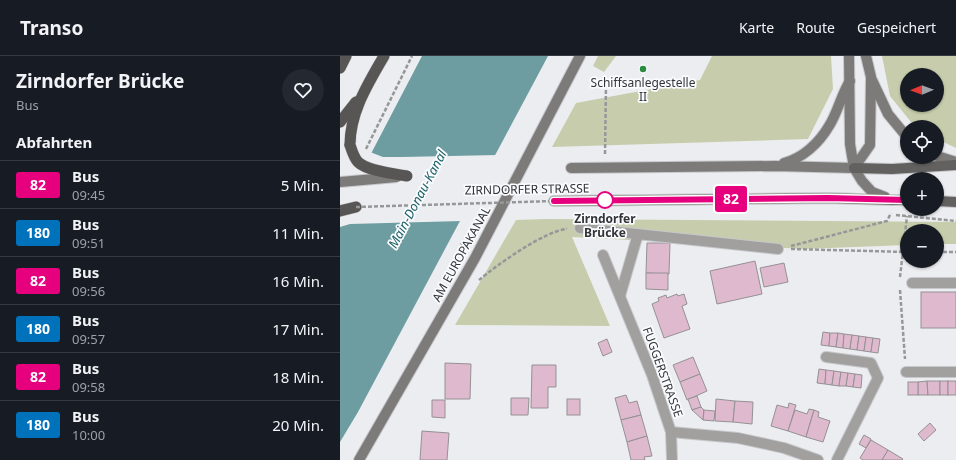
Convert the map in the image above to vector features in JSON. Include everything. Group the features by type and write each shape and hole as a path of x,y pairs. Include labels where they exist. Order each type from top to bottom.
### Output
{"highway":[{"path":"340,68 346,56"},
{"path":"384,56 365,90 353,117 350,132 350,145 354,156 359,163 372,168 407,176"},
{"path":"340,122 365,90"},
{"path":"340,211 356,207"}],"main road":[{"name":"AM EUROPAKANAL","path":"359,460 475,258 580,56"},
{"path":"849,56 850,144 854,168 862,181 872,192 892,200"},
{"path":"866,56 871,77 888,114 900,129"},
{"path":"854,168 870,145 871,77"},
{"path":"775,166 794,160 815,145 830,126 843,91 850,81"},
{"path":"944,158 956,162"},
{"name":"ZIRNDORFER STRASSE","path":"571,168 775,166 892,169 956,165"},
{"path":"340,182 407,176"},
{"name":"ZIRNDORFER STRASSE","path":"554,201 828,198 900,200"},
{"path":"944,201 956,202"},
{"path":"340,208 356,207"}],"street":[{"path":"580,228 778,249"},
{"path":"620,296 638,234"},
{"name":"FUGGERSTRASSE","path":"603,255 652,375 671,432 672,460"},
{"path":"912,283 956,283"},
{"path":"826,357 871,363 878,378 837,460"},
{"path":"906,372 956,372"},
{"path":"671,432 738,438 784,448 818,460"}],"path":[{"path":"366,150 412,56"},
{"path":"605,154 606,84"},
{"name":"ZIRNDORFER STRASSE","path":"356,207 554,201"},
{"path":"778,249 887,221 891,215 956,220"},
{"path":"476,282 493,268 530,245 560,230 580,228"},
{"path":"778,249 900,252"},
{"path":"944,252 956,252"}],"green space":[{"path":"598,56 616,56 604,72 593,66"},
{"path":"712,56 831,56 833,89 808,139 552,147 576,103 700,80"},
{"path":"882,56 956,56 956,148 944,142 944,120 909,120 903,112 944,112 944,68 900,68 900,108 890,96"},
{"path":"516,220 956,222 956,244 944,244 944,224 900,224 900,245 803,249 572,237 610,326 455,325"}],"water":[{"name":"Main-Donau-Kanal","path":"422,56 548,56 358,412 340,442 340,213"}],"pier":[{"path":"370,152 383,157 498,155 462,221 350,224 340,227 340,209"}],"building":[{"path":"647,243 670,243 669,274 646,273"},
{"path":"755,261 762,294 717,304 710,271"},
{"path":"784,263 788,282 764,287 760,268"},
{"path":"646,273 668,273 668,290 646,289"},
{"path":"921,292 956,292 956,328 921,328"},
{"path":"677,294 678,296 684,294 687,304 682,306 690,329 664,338 652,304 659,301 658,298 666,295 667,298"},
{"path":"823,332 830,333 829,346 821,345"},
{"path":"830,333 838,333 836,347 829,346"},
{"path":"838,333 844,334 843,348 836,347"},
{"path":"844,334 852,335 850,349 843,348"},
{"path":"852,335 859,336 857,350 850,349"},
{"path":"859,336 866,337 864,351 857,350"},
{"path":"866,337 873,338 871,352 864,351"},
{"path":"873,338 880,339 878,353 871,352"},
{"path":"607,339 612,352 603,356 598,343"},
{"path":"693,357 700,374 680,382 673,365"},
{"path":"445,363 471,364 470,399 445,399"},
{"path":"532,365 556,365 556,387 548,387 548,408 531,408"},
{"path":"819,369 826,370 825,384 817,383"},
{"path":"826,370 834,371 832,385 825,384"},
{"path":"834,371 841,372 839,386 832,385"},
{"path":"841,372 848,373 846,386 839,386"},
{"path":"848,373 855,374 853,387 846,386"},
{"path":"700,374 707,391 687,400 680,382"},
{"path":"855,374 862,375 861,388 853,387"},
{"path":"927,381 928,395 918,395 918,382"},
{"path":"927,381 940,381 940,395 928,395"},
{"path":"940,381 948,381 948,395 940,395"},
{"path":"948,381 956,381 956,395 948,395"},
{"path":"908,382 918,382 918,395 908,395"},
{"path":"626,395 629,403 637,401 641,415 621,420 615,398"},
{"path":"697,396 701,407 692,410 688,399"},
{"path":"511,398 529,398 528,415 511,415"},
{"path":"567,399 580,399 580,415 567,415"},
{"path":"716,399 735,401 733,422 715,421"},
{"path":"432,400 445,400 445,418 432,417"},
{"path":"735,401 753,402 752,424 733,422"},
{"path":"789,403 796,405 788,431 771,426 777,405 788,408"},
{"path":"701,407 704,410 703,420 692,410"},
{"path":"809,409 814,410 806,437 788,431 795,410 807,414"},
{"path":"704,410 715,411 714,421 703,420"},
{"path":"814,410 819,412 818,417 830,421 823,442 806,437"},
{"path":"641,415 647,436 627,442 621,420"},
{"path":"930,423 936,430 924,441 918,434"},
{"path":"422,431 449,433 447,460 420,460"},
{"path":"864,435 871,439 866,448 859,444"},
{"path":"647,436 652,456 644,457 645,460 631,460 627,442"},
{"path":"871,440 888,450 882,460 863,460 860,458"},
{"path":"888,450 903,459 882,460"}],"bus line":[{"name":"82","path":"554,201 828,198 900,200"}],"place":[{"name":"Schiffsanlegestelle II","path":"643,69"},
{"name":"Zirndorfer Brücke","path":"605,200"}]}
